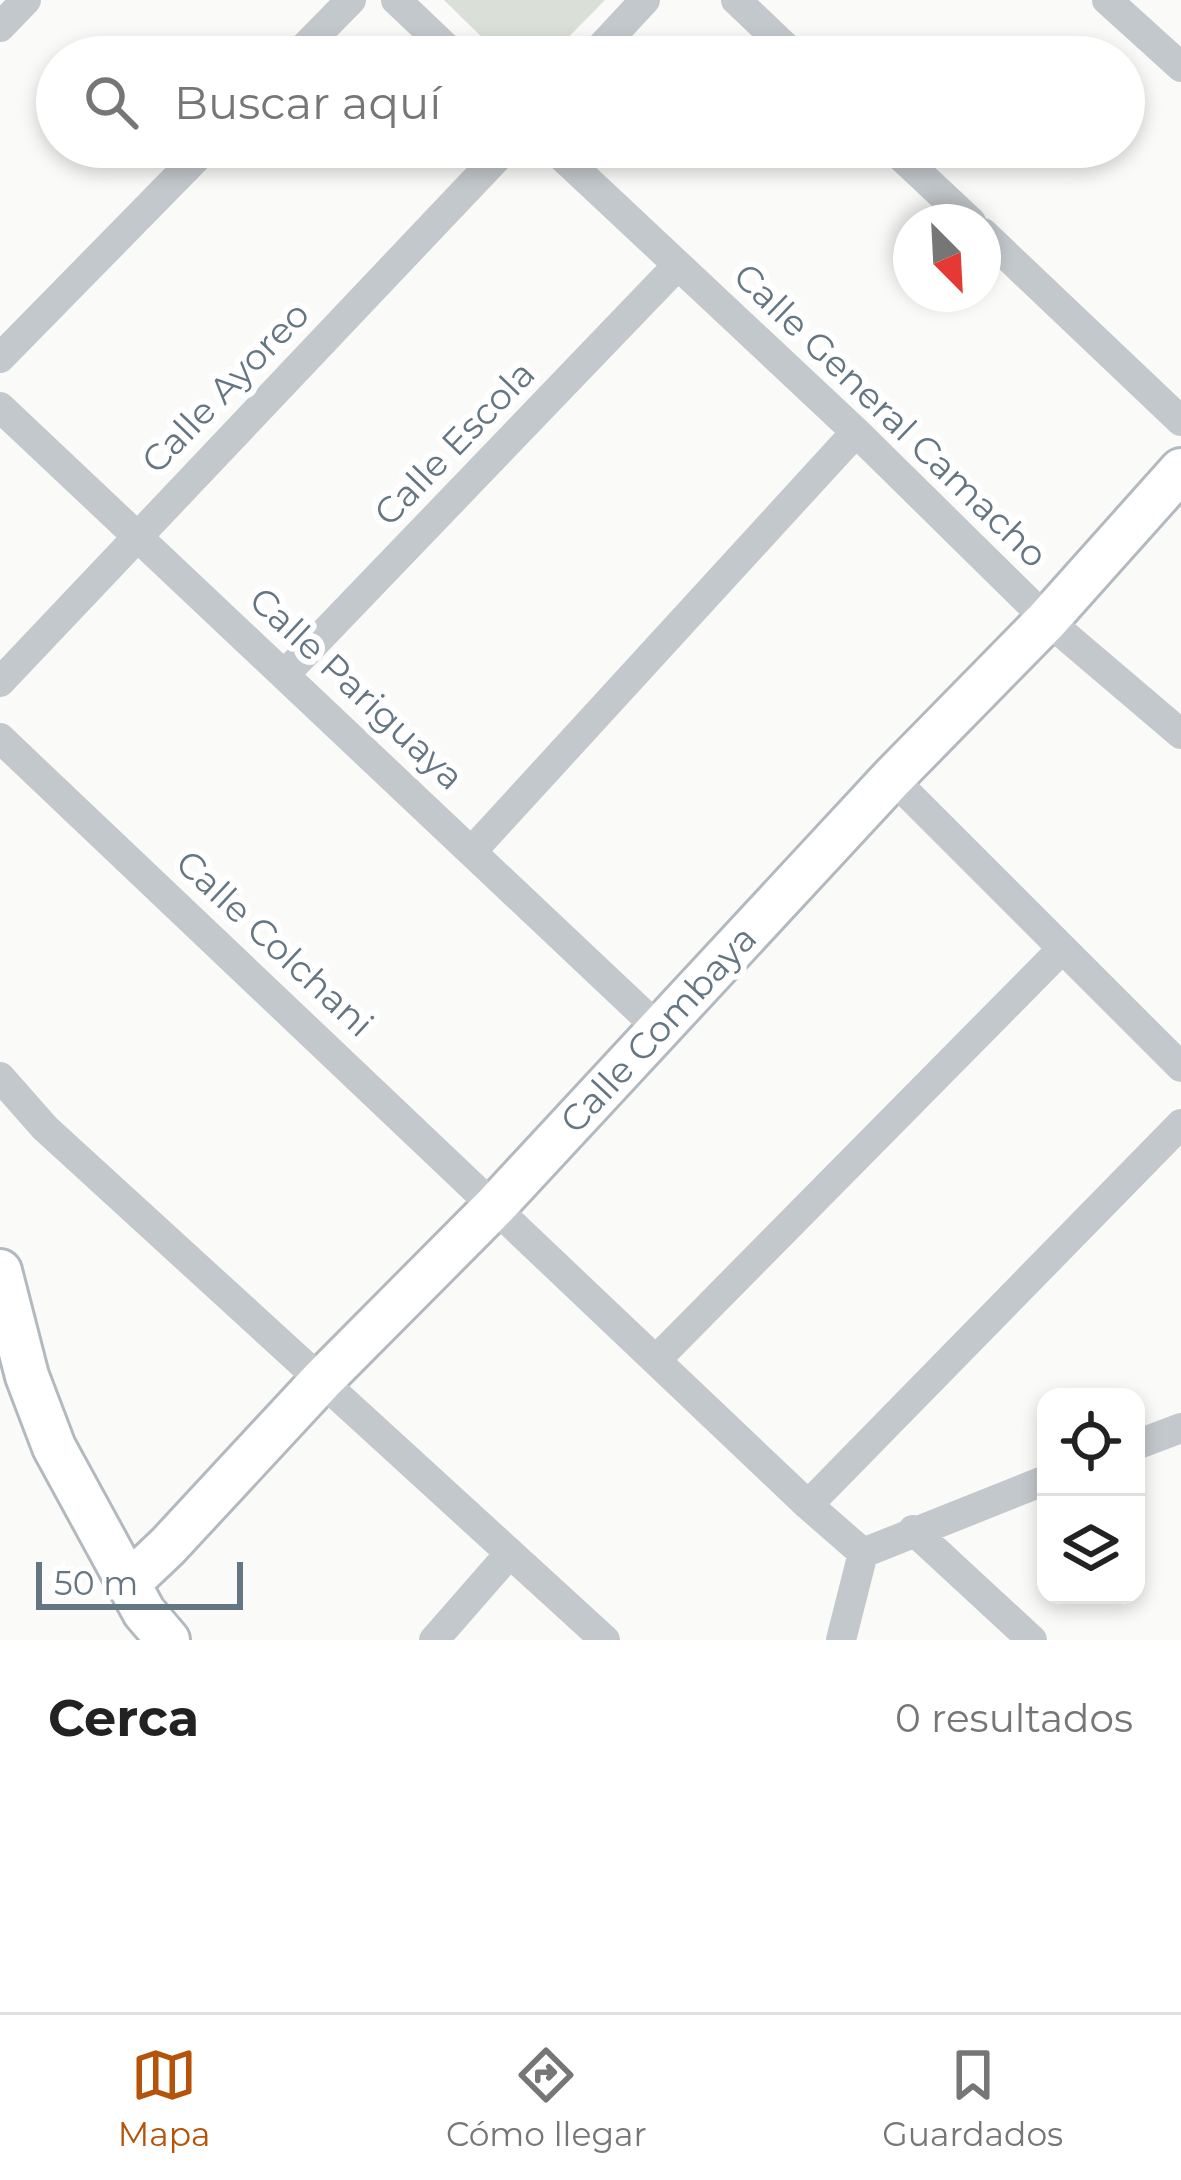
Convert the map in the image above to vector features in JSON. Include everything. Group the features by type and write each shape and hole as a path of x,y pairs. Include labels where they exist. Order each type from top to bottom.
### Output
{"street":[{"path":"0,27 26,0"},
{"path":"316,36 351,0"},
{"path":"396,0 435,36"},
{"path":"612,36 645,0"},
{"path":"736,0 774,36"},
{"path":"1107,0 1181,67"},
{"path":"0,358 186,168"},
{"name":"Calle Ayoreo","path":"0,682 487,168"},
{"name":"Calle General Camacho","path":"574,168 1048,620 1181,734"},
{"path":"914,168 952,204"},
{"path":"1001,250 1181,421"},
{"name":"Calle Escola","path":"285,674 678,265"},
{"name":"Calle Pariguaya","path":"0,407 658,1028"},
{"path":"473,850 856,432"},
{"name":"Calle Combaya","path":"129,1582 496,1205 892,778 1048,620 1181,470"},
{"name":"Calle Colchani","path":"0,738 863,1552"},
{"path":"892,778 1181,1067"},
{"path":"656,1360 1061,950"},
{"path":"0,1077 46,1128 605,1640"},
{"path":"808,1505 1181,1124"},
{"path":"0,1271 27,1376 54,1447 144,1612 168,1640"},
{"path":"1145,1442 1178,1433"},
{"path":"841,1640 863,1552 1037,1483"},
{"path":"913,1530 1032,1640"},
{"path":"434,1640 510,1553"}],"shaded area":[{"path":"444,0 605,0 570,36 481,36"}]}
